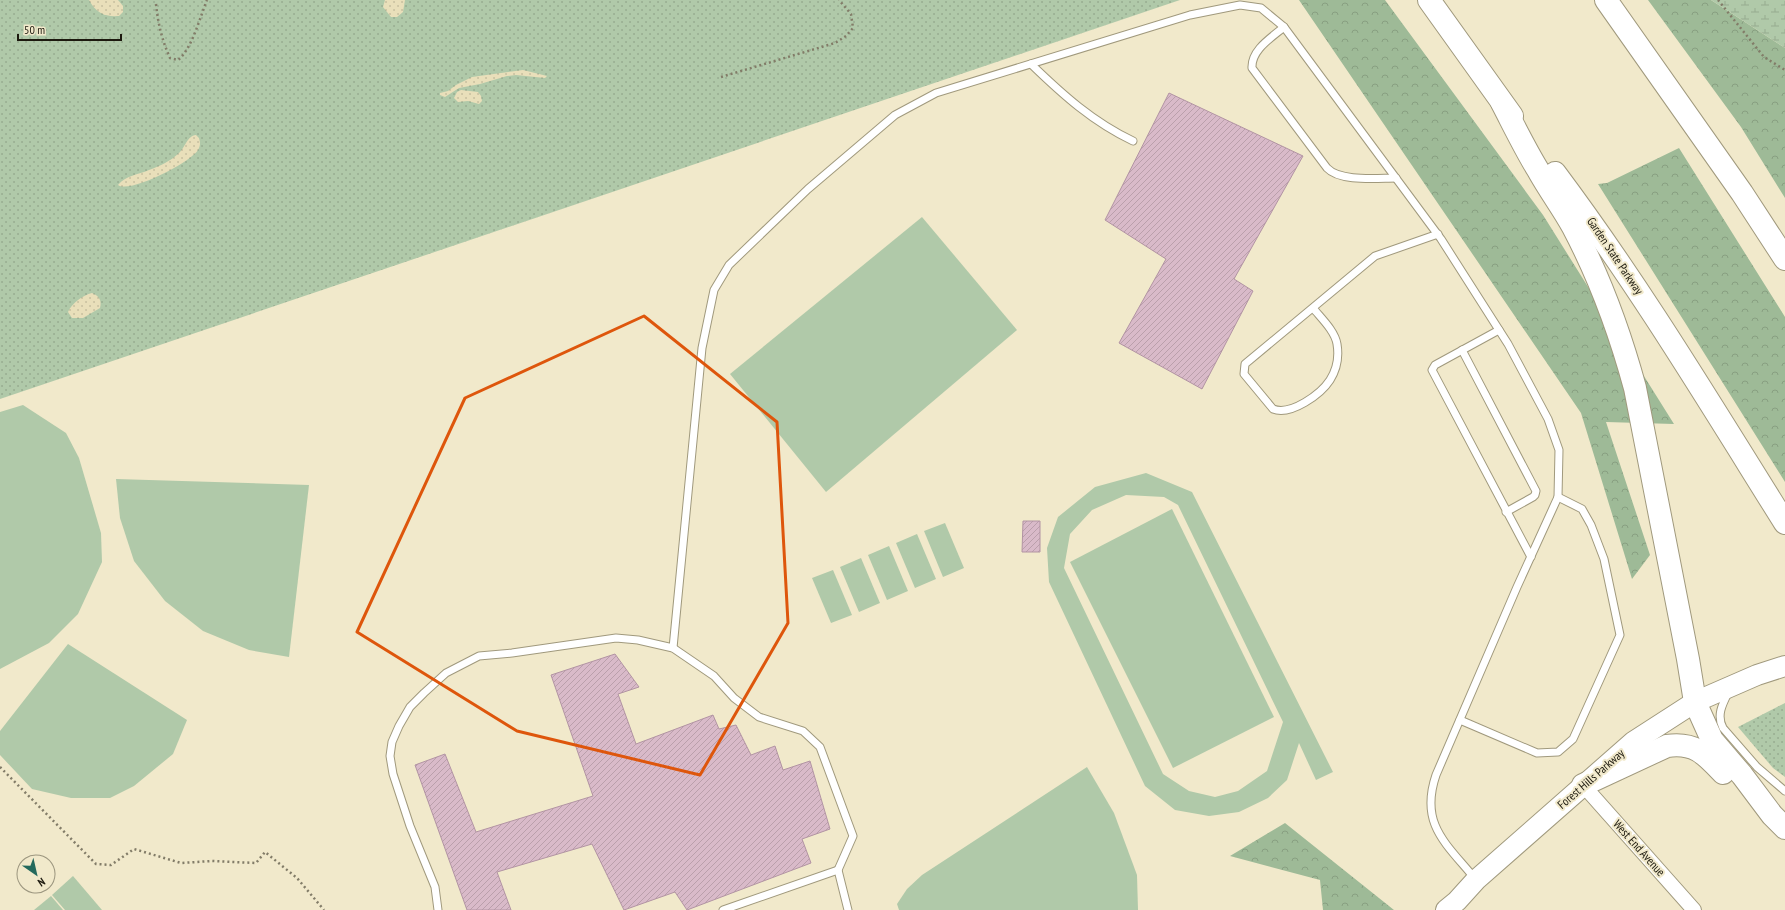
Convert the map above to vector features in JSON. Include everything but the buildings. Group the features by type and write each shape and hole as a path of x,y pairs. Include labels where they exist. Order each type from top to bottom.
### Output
{"highway":[{"name":"Garden State Parkway","path":"1429,0 1502,103 1598,230 1689,369 1785,523"},
{"path":"1606,0 1742,193 1785,259"},
{"path":"1502,103 1538,171 1566,216 1585,252 1610,312 1630,368 1637,396 1695,702 1712,740 1779,822"},
{"path":"1583,785 1667,746 1680,744 1692,747 1705,754 1733,782 1779,822"}],"main road":[{"name":"Forest Hills Parkway","path":"1446,910 1457,901 1476,880 1633,742 1695,702 1757,675 1785,666"}],"street":[{"name":"West End Avenue","path":"1583,785 1694,910"}],"lane":[{"path":"673,648 702,348 714,290 729,265 808,189 895,115 936,93 1190,16 1240,5 1261,8 1284,27 1438,234 1499,330 1548,419 1559,450 1558,497 1460,720 1431,791 1431,810 1434,825 1443,841 1476,880"},
{"path":"1284,27 1258,50 1252,60 1252,68 1331,172 1340,176 1396,178"},
{"path":"1031,64 1067,99 1094,120 1133,141"},
{"path":"1313,308 1334,334 1337,342 1338,356 1336,367 1330,380 1312,397 1294,408 1280,412 1273,409 1244,374 1245,364 1375,256 1438,234"},
{"path":"1499,330 1432,367 1432,373 1531,557"},
{"path":"1462,350 1536,491 1533,497 1506,512"},
{"path":"1460,720 1537,753 1558,752 1573,739 1620,635 1604,558 1591,525 1582,509 1558,497"},
{"path":"438,910 434,887 410,826 393,774 390,756 392,742 410,707 446,673 479,656 512,653 616,638 638,640 673,648 714,676 734,698 759,717 803,731 820,747 853,836 838,870 848,910"},
{"path":"1731,686 1720,711 1720,721 1723,728 1757,767 1785,791"},
{"path":"723,910 838,870"}],"path":[{"path":"156,4 159,28 164,45 170,58 178,60 183,56 191,41 207,0"},
{"path":"721,77 836,42 846,36 853,28 851,14 839,0"},
{"path":"1718,0 1764,57 1785,70"},
{"path":"0,767 96,864 111,866 134,849 181,863 212,861 256,863 266,852 297,878 324,910"}],"highlighted area":[{"path":"644,316 777,422 788,623 700,775 517,731 357,632 465,398"}],"green space":[{"path":"0,0 1180,0 0,399"},
{"path":"1299,0 1385,0 1543,215 1674,424 1606,422 1650,555 1632,579 1581,413"},
{"path":"1648,0 1711,0 1785,48 1785,198 1741,127"},
{"path":"1711,0 1785,0 1785,48"},
{"path":"1679,148 1785,317 1785,482 1598,184 1607,183"},
{"path":"922,217 1017,330 826,492 730,374"},
{"path":"23,405 66,433 79,458 101,533 102,562 78,614 49,643 0,669 0,412"},
{"path":"1146,473 1192,492 1333,772 1316,780 1299,743 1287,780 1268,798 1239,812 1209,816 1175,810 1145,786 1049,582 1047,548 1058,517 1095,487","holes":["1126,495 1164,497 1178,505 1283,722 1267,771 1238,791 1215,797 1189,791 1163,774 1064,568 1070,534 1092,510"]},
{"path":"116,479 309,485 289,657 249,650 203,631 165,601 134,561 120,518"},
{"path":"1172,509 1274,717 1173,768 1070,562"},
{"path":"945,523 964,568 943,577 924,531"},
{"path":"917,534 936,579 915,588 896,543"},
{"path":"889,546 908,591 887,600 868,555"},
{"path":"861,558 880,603 859,612 840,567"},
{"path":"833,570 852,615 831,623 812,578"},
{"path":"68,644 187,720 173,754 134,786 110,798 71,798 32,789 0,755 0,731"},
{"path":"1785,703 1785,777 1773,768 1738,727"},
{"path":"1087,767 1114,813 1137,875 1138,910 899,910 897,904 907,889 922,875"},
{"path":"1285,823 1394,910 1323,910 1320,880 1230,856"},
{"path":"73,876 102,910 65,910 52,895 56,894 56,891"},
{"path":"51,896 63,910 34,910"}],"sand":[{"path":"89,0 118,0 123,6 123,12 119,16 105,15 98,11"},
{"path":"385,0 405,0 403,12 397,17 391,17 383,7"},
{"path":"523,70 547,76 545,78 516,75 507,76 480,84 459,88 445,97 440,95 440,93 448,91 472,77"},
{"path":"461,90 478,92 482,101 479,104 468,101 458,102 454,98 457,92"},
{"path":"196,135 200,141 199,148 184,162 173,169 147,181 125,187 118,185 128,177 169,161 181,151 190,138"},
{"path":"92,293 99,299 101,303 100,308 83,318 72,318 68,312 72,306 81,298"}]}
